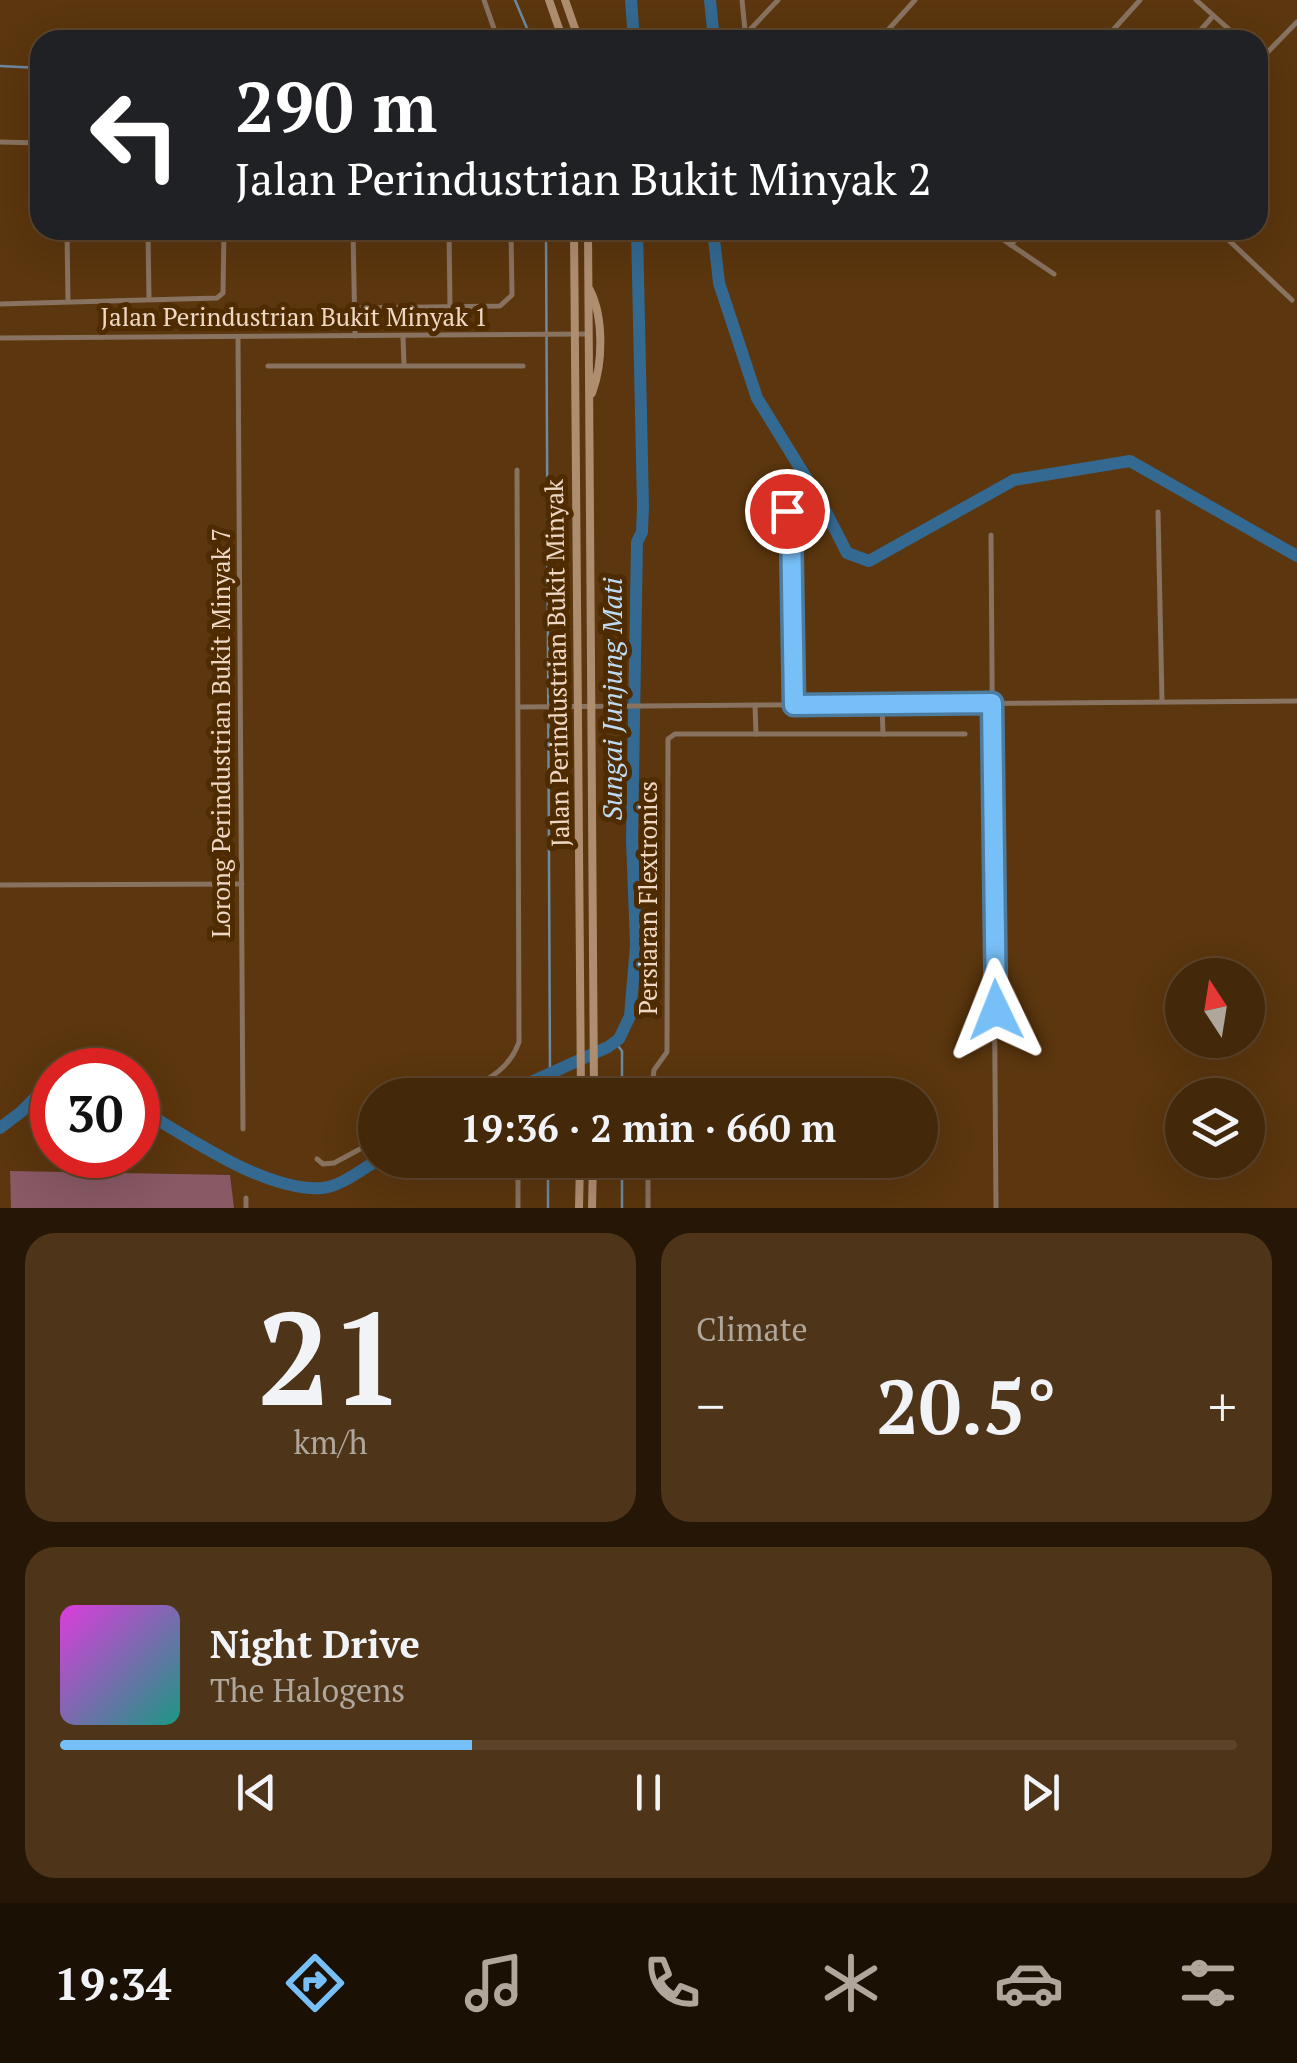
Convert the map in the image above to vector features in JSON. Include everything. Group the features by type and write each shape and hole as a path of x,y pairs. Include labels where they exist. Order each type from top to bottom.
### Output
{"main road":[{"path":"549,0 560,30"},
{"path":"565,0 576,30"},
{"name":"Jalan Perindustrian Bukit Minyak","path":"574,240 581,1078"},
{"name":"Jalan Perindustrian Bukit Minyak","path":"588,240 594,1078"},
{"path":"588,286 597,305 599,368 589,401"},
{"path":"579,1208 580,1178"},
{"path":"592,1208 593,1178"}],"street":[{"path":"484,0 494,30"},
{"path":"742,0 745,30"},
{"path":"753,30 778,0"},
{"path":"888,30 915,0"},
{"path":"1113,30 1140,0"},
{"path":"1196,0 1230,30"},
{"path":"1201,30 1214,16"},
{"path":"1268,52 1297,22"},
{"path":"0,142 30,143"},
{"path":"67,240 68,302"},
{"path":"148,240 149,299"},
{"path":"0,304 222,296 224,240"},
{"path":"353,240 354,336"},
{"path":"449,240 450,306"},
{"path":"354,308 500,306 512,295 512,240"},
{"path":"1004,240 1054,274"},
{"path":"1012,245 1016,240"},
{"path":"1229,240 1292,300"},
{"name":"Jalan Perindustrian Bukit Minyak 1","path":"0,338 588,334"},
{"path":"403,336 404,365"},
{"name":"Lorong Perindustrian Bukit Minyak 7","path":"238,338 243,1129"},
{"name":"Jalan Perindustrian Bukit Minyak 1","path":"268,366 523,366"},
{"name":"Jalan Perindustrian Bukit Minyak","path":"486,1078 509,1064 519,1042 518,470"},
{"path":"773,486 791,523 794,705"},
{"path":"1158,512 1162,701"},
{"path":"991,535 996,1208"},
{"path":"518,706 1297,700"},
{"path":"755,705 756,734"},
{"path":"882,705 883,734"},
{"name":"Persiaran Flextronics","path":"652,1078 666,1057 671,736 965,734"},
{"path":"0,884 242,884"},
{"path":"317,1159 323,1164 334,1163 358,1150"},
{"path":"518,1178 518,1208"},
{"path":"648,1178 648,1208"},
{"path":"246,1198 246,1208"}],"shaded area":[{"path":"10,1171 30,1171 30,1178 230,1175 234,1208 11,1208"}],"waterway":[{"path":"515,0 528,30"},
{"name":"Sungai Junjung Mati","path":"631,0 633,30"},
{"path":"710,0 713,30"},
{"path":"0,66 30,68"},
{"path":"546,240 550,1074"},
{"name":"Sungai Junjung Mati","path":"540,1078 608,1047 619,1039 630,1016 636,945 632,840 637,542 642,532 643,506 637,240"},
{"path":"714,240 719,283 757,398 821,502 847,553 869,561 1014,480 1130,461 1297,556"},
{"path":"615,1042 622,1051 622,1078"},
{"name":"Sungai Junjung Mati","path":"0,1128 30,1103"},
{"name":"Sungai Junjung Mati","path":"160,1121 227,1160 276,1181 322,1188 358,1173"},
{"path":"548,1178 548,1208"},
{"path":"622,1178 622,1208"}],"route":[{"path":"787,511 791,523 794,705 992,703 996,1010"}]}
